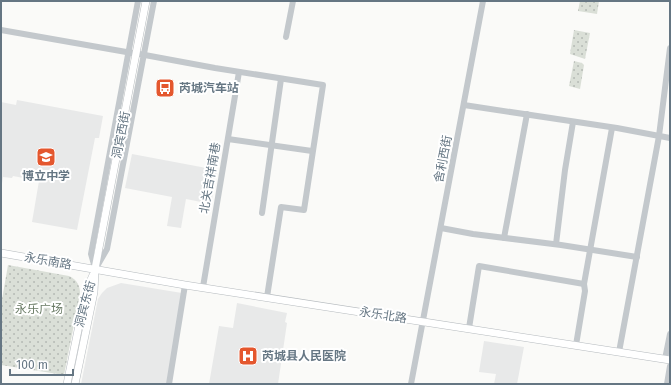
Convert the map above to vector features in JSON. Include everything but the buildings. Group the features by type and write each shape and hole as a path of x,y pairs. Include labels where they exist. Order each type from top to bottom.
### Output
{"main road":[{"name":"洞宾西街","path":"95,269 132,53 146,1"},
{"name":"永乐南路","path":"1,253 95,269"},
{"name":"永乐北路","path":"95,269 186,285 667,360"},
{"name":"洞宾东街","path":"66,384 86,291 95,269"},
{"name":"洞宾东街","path":"75,384 94,292 95,269"}],"street":[{"path":"132,53 138,1"},
{"path":"95,269 107,249 154,1"},
{"path":"286,37 293,1"},
{"name":"舍利西街","path":"411,384 483,1"},
{"path":"1,30 239,72 323,84 304,210 281,207 267,297"},
{"path":"619,352 659,136 670,48"},
{"name":"北关吉祥南巷","path":"203,287 239,72"},
{"path":"262,213 281,79"},
{"path":"464,105 670,138"},
{"path":"504,238 527,114"},
{"path":"556,244 565,170 573,122"},
{"path":"576,345 585,291 584,284 612,128"},
{"path":"228,139 312,151"},
{"path":"441,228 637,257"},
{"path":"469,328 479,266 584,284"},
{"path":"169,384 186,285"},
{"path":"667,360 670,334"},
{"path":"667,384 670,366"}],"shaded area":[{"name":"博立中学","path":"17,100 103,116 99,138 95,138 77,230 32,222 39,181 13,176 12,178 3,177 1,190 1,102 16,105"},
{"path":"132,154 217,170 212,199 202,197 201,202 186,199 181,228 167,226 172,197 125,188"},
{"path":"121,283 182,293 167,384 81,384 98,299 107,288"},
{"name":"芮城县人民医院","path":"237,303 287,313 285,322 287,323 278,384 209,384 219,326 233,328"},
{"path":"484,341 524,347 517,384 494,384 496,374 479,372"}],"green space":[{"path":"580,1 599,1 597,14 578,11"},
{"path":"574,30 590,33 585,59 570,54"},
{"path":"574,61 584,65 580,89 569,86"},
{"name":"永乐广场","path":"8,265 69,276 78,283 80,294 64,375 1,365 1,305"}],"place":[{"name":"芮城汽车站","path":"165,88"},
{"name":"博立中学","path":"46,157"},
{"name":"芮城县人民医院","path":"248,356"}]}
